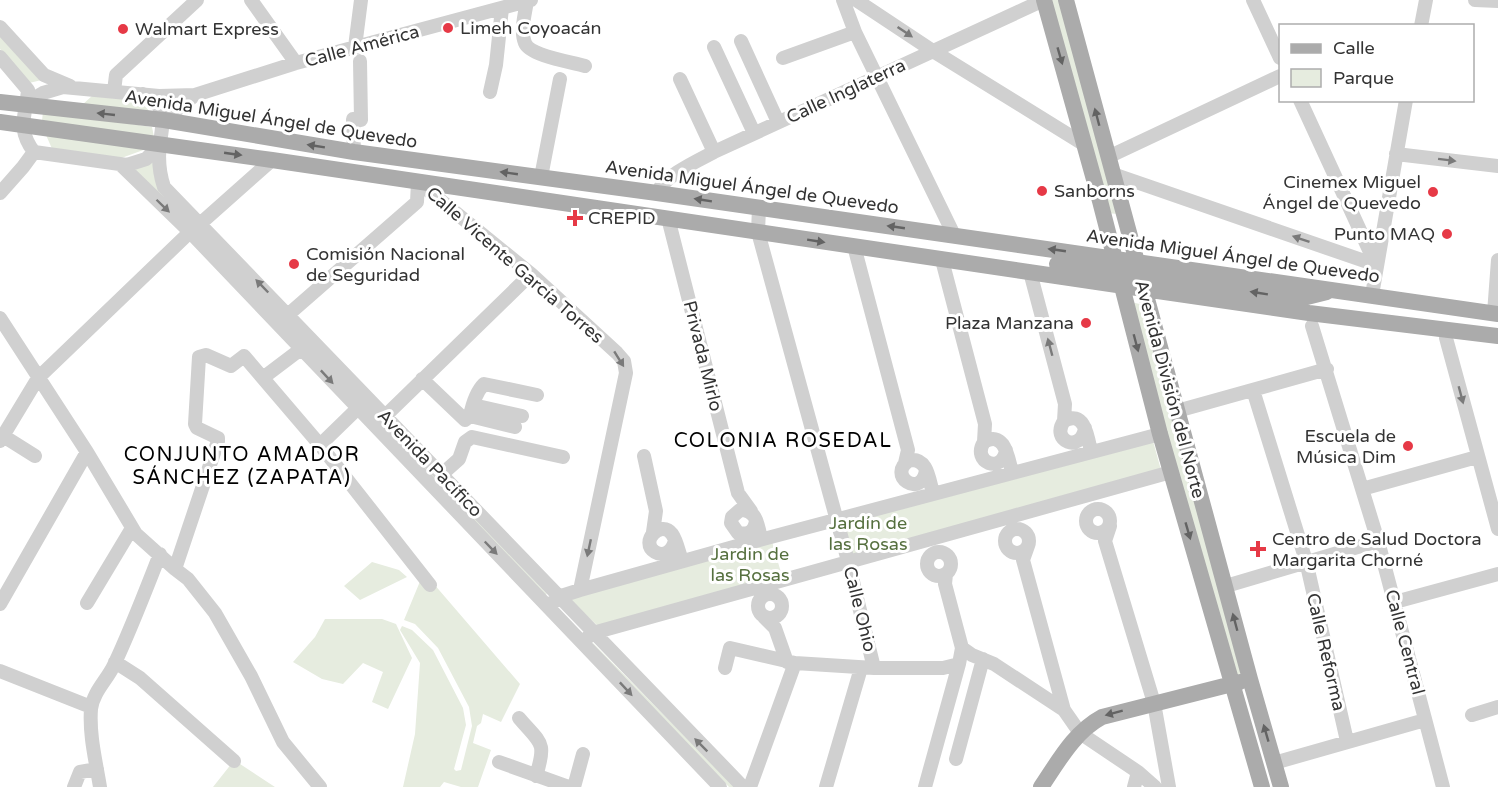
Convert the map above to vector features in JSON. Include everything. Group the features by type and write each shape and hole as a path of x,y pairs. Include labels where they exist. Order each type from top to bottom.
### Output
{"main road":[{"name":"Avenida División del Norte","path":"1044,0 1085,145 1160,434 1262,787"},
{"name":"Avenida División del Norte","path":"1066,0 1281,787"},
{"name":"Avenida Miguel Ángel de Quevedo","path":"0,102 171,121 354,152 954,235 1118,272 1379,321 1498,336"},
{"path":"167,146 171,121"},
{"name":"Avenida Miguel Ángel de Quevedo","path":"0,122 1030,272 1118,272 1337,290 1403,300 1450,314 1497,317"},
{"path":"942,260 984,255 1118,272"},
{"path":"1041,787 1080,733 1090,723 1102,717 1250,679"}],"street":[{"path":"114,91 116,75 196,0"},
{"path":"251,0 296,63"},
{"path":"355,47 361,0"},
{"path":"843,0 855,32 954,235"},
{"path":"856,0 933,51 1085,145"},
{"name":"Calle Inglaterra","path":"657,193 659,186 668,178 714,152 1044,0"},
{"path":"1253,0 1279,54"},
{"path":"1421,24 1426,0"},
{"path":"1475,0 1498,1"},
{"path":"518,2 524,41 528,48 546,56 585,66"},
{"path":"490,92 496,65 518,2"},
{"name":"Calle América","path":"26,105 31,99 60,87 143,94 195,95 296,63 518,2"},
{"path":"0,27 44,75 75,87"},
{"path":"783,58 855,32"},
{"path":"741,41 778,122"},
{"path":"714,46 754,133"},
{"path":"0,57 27,87 22,124 25,138 34,152 131,165 167,146"},
{"path":"354,152 354,119 361,120 360,61"},
{"path":"1110,166 1279,77"},
{"path":"541,177 560,79"},
{"path":"680,79 714,152"},
{"path":"143,94 158,105 171,121"},
{"name":"Calle América","path":"171,121 195,95"},
{"path":"1301,102 1376,264"},
{"path":"1372,295 1406,102"},
{"name":"Avenida Pacífico","path":"167,146 160,176 164,187 277,324 374,426 587,637 743,787"},
{"path":"0,193 34,152"},
{"path":"1396,154 1498,166"},
{"path":"0,453 4,440 42,384 195,227 272,160"},
{"name":"Avenida Pacífico","path":"121,165 195,227 288,314 441,475 553,602"},
{"path":"1110,166 1376,264"},
{"path":"277,324 417,202 418,182"},
{"name":"Calle Vicente García Torres","path":"418,182 531,274 624,362 626,374 580,590"},
{"name":"Calle Ohio","path":"759,208 758,232 848,561 868,668 943,668 959,664"},
{"name":"Privada Mirlo","path":"668,218 738,493 754,516 761,539"},
{"path":"854,246 907,457 901,473 909,499"},
{"path":"942,260 986,424 990,432 1003,445 1012,472"},
{"path":"1497,317 1498,260"},
{"path":"1030,272 1065,404 1064,421 1060,431 1067,458"},
{"path":"374,426 531,274"},
{"path":"0,318 87,452 136,534 188,579 214,613 251,676 283,742 320,787"},
{"name":"Avenida Miguel Ángel de Quevedo","path":"1379,321 1395,328 1446,338 1498,344"},
{"name":"Calle Central","path":"1312,326 1378,541 1443,787"},
{"path":"1446,338 1496,513 1498,529"},
{"path":"264,376 301,349"},
{"path":"175,569 218,441 216,436 195,426 199,357 207,355 231,366 244,356 264,376 320,445 429,585"},
{"path":"1177,411 1327,369"},
{"path":"422,379 462,419 467,420 484,384 537,395"},
{"name":"Calle Reforma","path":"1253,390 1305,561 1347,741"},
{"path":"1065,404 1082,424 1091,452"},
{"path":"320,445 357,409"},
{"path":"471,411 519,421"},
{"path":"1061,436 1073,443 1080,441 1084,435 1082,424 1074,417 1064,421"},
{"path":"986,424 984,442 980,452 988,479"},
{"path":"553,602 580,590 761,539 1160,434"},
{"path":"441,475 459,459 465,442 472,437 563,457"},
{"path":"982,458 987,463 994,464 1005,457 1003,445 995,439 984,442"},
{"path":"4,440 35,456"},
{"path":"0,604 87,452"},
{"path":"644,456 656,511 649,542 658,568"},
{"path":"1362,489 1478,456"},
{"path":"907,457 915,459 923,466 933,493"},
{"path":"903,478 908,483 921,482 926,477 923,466"},
{"path":"587,637 756,594 848,561 1172,472"},
{"path":"1102,491 1109,520 1105,541 1154,703 1169,787"},
{"name":"Privada Mirlo","path":"735,513 738,493"},
{"path":"1080,497 1089,527 1105,541"},
{"path":"1100,508 1109,520 1105,532 1099,534 1089,527 1086,517 1094,509 1100,508"},
{"path":"733,528 744,535 751,532 755,527 754,516 740,510 732,517 733,528 737,546"},
{"path":"656,511 672,535 682,561"},
{"path":"1019,513 1024,531 1030,541 1026,553 1064,710 1080,733 1138,772 1155,787"},
{"path":"999,519 1005,536 1004,543 1011,552 1026,553"},
{"path":"87,603 132,528"},
{"path":"1005,536 1013,529 1024,531"},
{"path":"653,532 658,530 672,535"},
{"path":"651,548 656,553 669,552 674,547 672,535"},
{"path":"940,535 945,553"},
{"path":"922,541 928,571 943,578 962,648 925,787"},
{"path":"1226,586 1378,541"},
{"path":"927,559 935,552 945,553 950,557 950,570 943,578"},
{"path":"100,787 91,730 91,707 131,628 160,555"},
{"path":"1395,602 1498,574"},
{"path":"772,620 781,612 783,606 775,588"},
{"path":"750,787 791,663 772,620 757,607 756,594"},
{"name":"Avenida Pacífico","path":"587,637 719,787"},
{"path":"725,668 730,648 791,663 868,668 826,787"},
{"path":"962,648 994,664 1064,710"},
{"path":"956,759 983,659"},
{"path":"115,662 141,678 234,761"},
{"path":"0,671 91,707"},
{"path":"1472,715 1498,707"},
{"path":"519,718 541,744 543,753 536,776"},
{"path":"1274,763 1425,720"},
{"path":"574,787 584,753"},
{"path":"499,762 569,787"},
{"path":"74,787 80,772 97,769"},
{"path":"1134,787 1138,772"}],"green space":[{"path":"1049,0 1060,0 1117,214 1108,213"},
{"path":"0,33 46,79 29,83 0,49"},
{"path":"92,96 140,101 153,115 82,105"},
{"path":"43,111 152,127 154,137 42,121"},
{"path":"46,135 146,149 116,160 53,151"},
{"path":"155,158 156,182 277,311 132,169"},
{"path":"1130,302 1140,304 1244,672 1234,676"},
{"path":"386,425 547,594 545,595 383,427"},
{"name":"Jardín de las Rosas","path":"1153,441 1161,470 853,559 842,519"},
{"name":"Jardin de las Rosas","path":"771,538 782,576 600,628 568,598"},
{"path":"372,562 399,570 407,577 360,600 344,586"},
{"path":"421,569 520,684 501,722 483,714 481,723 477,726 473,743 491,750 478,787 461,787 444,782 440,787 403,787 415,734 420,663 400,630 402,626 412,630 433,650 463,708 466,725 454,769 456,771 461,770 472,726 469,707 438,648 415,624 404,620 421,579"},
{"path":"325,619 382,619 396,624 412,658 388,709 372,702 383,672 363,663 343,684 322,679 293,662 315,637"},
{"path":"591,641 735,787 729,787 596,650"},
{"path":"237,762 275,787 213,787 232,763"}],"place":[{"name":"Limeh Coyoacán","path":"448,28"},
{"name":"Walmart Express","path":"123,29"},
{"name":"Sanborns","path":"1042,191"},
{"name":"Cinemex Miguel Ángel de Quevedo","path":"1433,192"},
{"name":"CREPID","path":"575,218"},
{"name":"Punto MAQ","path":"1447,234"},
{"name":"Comisión Nacional de Seguridad","path":"294,264"},
{"name":"Plaza Manzana","path":"1086,323"},
{"name":"Escuela de Música Dim","path":"1408,446"},
{"name":"Centro de Salud Doctora Margarita Chorné","path":"1258,549"}],"district":[{"name":"COLONIA ROSEDAL","path":"783,441"},
{"name":"CONJUNTO AMADOR SÁNCHEZ (ZAPATA)","path":"242,466"}]}
